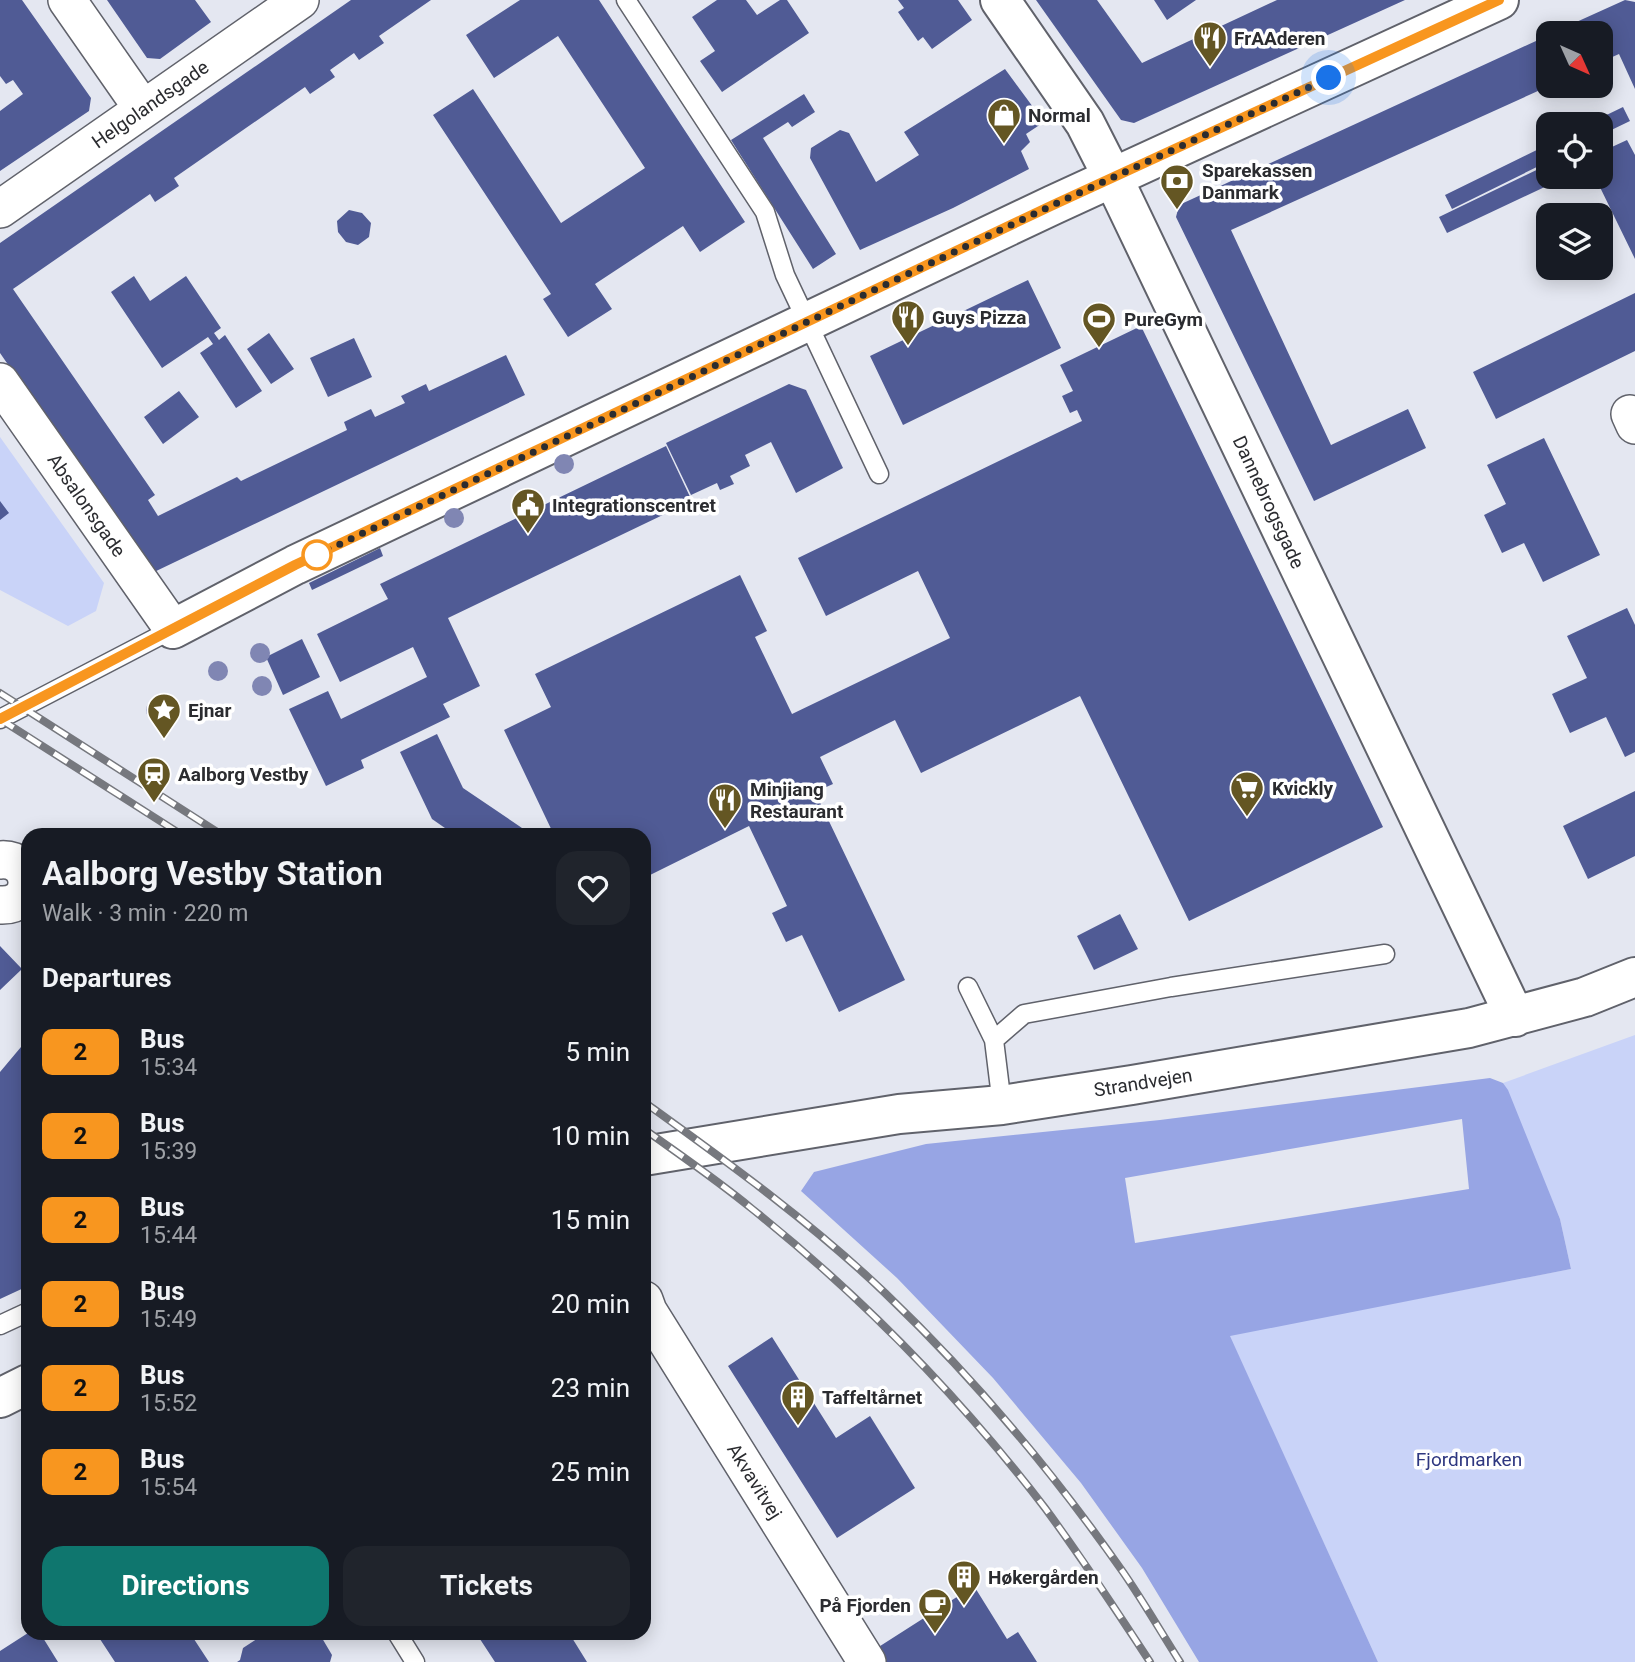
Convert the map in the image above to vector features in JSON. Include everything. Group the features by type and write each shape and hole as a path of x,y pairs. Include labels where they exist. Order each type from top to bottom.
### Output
{"street":[{"path":"67,0 143,109"},
{"name":"Helgolandsgade","path":"0,209 300,0"},
{"name":"Dannebrogsgade","path":"1000,0 1084,123 1113,178 1515,1017"},
{"path":"173,629 295,565 1113,178 1499,0"},
{"name":"Absalonsgade","path":"0,382 173,629"},
{"path":"0,860 13,861 21,868"},
{"name":"Strandvejen","path":"651,1155 899,1114 1002,1105 1458,1030 1585,997 1635,977"},
{"name":"Akvavitvej","path":"651,1316 867,1662"},
{"path":"0,1398 21,1388"}],"lane":[{"path":"626,0 765,212 785,275 879,474"},
{"path":"0,719 173,629"},
{"path":"994,1040 1024,1014 1385,954"},
{"path":"968,987 994,1040 1002,1105"},
{"path":"0,1325 21,1315"},
{"path":"401,1640 415,1662"}],"green space":[{"path":"0,437 104,583 96,611 68,626 0,590"},
{"name":"Fjordmarken","path":"1635,1035 1635,1662 1378,1662 1229,1335 1571,1269 1560,1219 1503,1083"}],"shaded area":[{"path":"1490,1078 1503,1083 1508,1090 1560,1219 1571,1269 1230,1336 1378,1662 1199,1662 1142,1568 1081,1483 993,1378 897,1278 801,1191 814,1172 926,1144 1160,1120","holes":["1462,1119 1469,1189 1135,1243 1125,1178"]}],"building":[{"path":"0,0 22,0 91,98 89,111 0,171 0,111 23,94 13,80 6,84 0,76"},
{"path":"107,0 195,0 211,22 160,59 147,58"},
{"path":"351,0 431,0 379,36 384,43 359,60 354,53 330,70 335,77 310,94 305,87 174,178 179,186 155,202 150,194 13,289 155,495 148,500 158,516 237,477 241,481 347,430 344,422 371,409 375,417 405,403 401,396 426,384 429,391 506,355 525,395 152,573 0,353 0,243"},
{"path":"520,0 599,0 745,222 700,252 683,226 595,284 612,309 568,337 543,299 551,294 433,115 473,89 561,223 645,168 558,36 494,78 466,35"},
{"path":"717,0 746,0 757,15 780,0 787,0 809,33 722,92 700,61 715,51 692,17"},
{"path":"898,0 958,0 972,20 932,49 923,37 918,41 898,12 904,8"},
{"path":"1036,0 1097,0 1142,63 1277,0 1405,0 1134,123 1121,120"},
{"path":"1154,0 1196,0 1167,20"},
{"path":"1625,0 1635,2 1635,89 1619,54 1614,56 1614,21 1579,21"},
{"path":"1536,41 1536,92 1231,230 1331,445 1408,409 1426,448 1314,501 1176,217 1179,205"},
{"path":"1005,69 1044,122 1026,134 1030,142 1021,151 1029,169 953,208 860,250 810,158 811,148 840,130 849,133 876,182 919,155 904,132"},
{"path":"804,94 815,112 792,127 788,122 763,138 836,254 813,269 731,140"},
{"path":"1623,107 1630,121 1613,129 1613,112"},
{"path":"1627,140 1635,155 1635,259 1613,214 1613,203 1608,203 1601,189 1613,189 1613,146"},
{"path":"1536,150 1536,167 1452,209 1445,195"},
{"path":"1536,170 1536,189 1540,189 1447,233 1439,217"},
{"path":"349,210 362,213 371,223 369,237 358,245 346,242 338,232 337,221"},
{"path":"134,276 150,301 186,276 221,328 214,333 219,340 225,335 262,391 236,408 200,353 213,344 208,337 162,368 111,292"},
{"path":"1028,280 1061,348 903,425 870,356"},
{"path":"1635,293 1635,351 1496,419 1473,372"},
{"path":"1141,326 1383,827 1189,921 1080,696 921,773 895,720 820,757 833,784 815,792 905,980 839,1012 802,935 786,942 772,913 787,906 749,826 651,875 651,828 551,828 504,730 551,707 535,674 740,575 767,631 755,637 792,714 950,638 918,571 826,616 798,558 1082,421 1077,410 1070,413 1062,396 1073,391 1060,365"},
{"path":"269,333 294,369 271,384 247,349"},
{"path":"354,338 372,377 328,397 310,358"},
{"path":"789,384 806,390 843,468 796,493 771,442 745,455 750,466 730,476 734,484 720,490 717,483 691,495 666,443"},
{"path":"179,391 199,417 163,444 144,417"},
{"path":"1544,438 1600,555 1543,582 1524,543 1502,553 1484,515 1506,504 1487,465"},
{"path":"666,446 692,501 448,618 480,686 443,704 450,717 361,760 364,768 326,786 289,709 328,691 341,719 427,677 413,647 340,682 317,634 388,599 380,584"},
{"path":"0,501 9,513 0,520"},
{"path":"380,548 383,556 312,590 309,583"},
{"path":"1627,608 1635,625 1635,752 1625,757 1606,717 1570,733 1552,694 1587,678 1567,636"},
{"path":"302,639 320,677 283,695 266,657"},
{"path":"437,734 463,788 522,828 445,828 432,819 400,752"},
{"path":"1635,791 1635,856 1588,879 1563,826"},
{"path":"1120,914 1138,949 1094,970 1077,936"},
{"path":"0,946 21,970 0,990"},
{"path":"21,1047 21,1289 0,1299 0,1072"},
{"name":"Taffeltårnet","path":"772,1337 836,1438 870,1416 915,1488 837,1538 728,1366"},
{"name":"Høkergården","path":"974,1586 1007,1639 1018,1632 1037,1662 886,1662 877,1648"},
{"path":"21,1638 21,1640 44,1640 58,1662 0,1662 0,1651"},
{"path":"101,1640 195,1640 209,1662 115,1662"},
{"path":"255,1640 323,1640 332,1655 330,1662 237,1662 243,1648"},
{"path":"481,1640 573,1640 587,1662 495,1662"}],"railway":[{"path":"0,693 211,828"},
{"path":"0,719 171,828"},
{"path":"651,1107 737,1170 828,1242 885,1293 950,1358 1069,1498 1123,1572 1180,1662"},
{"path":"651,1134 791,1241 870,1312 943,1387 1045,1508 1150,1662"}],"bus line":[{"name":"2","path":"0,719 295,565 698,376 1053,205 1499,0"}],"place":[{"name":"FrAAderen","path":"1210,68"},
{"name":"Normal","path":"1004,145"},
{"name":"Sparekassen Danmark","path":"1177,211"},
{"name":"Guys Pizza","path":"908,347"},
{"name":"PureGym","path":"1099,349"},
{"name":"Integrationscentret","path":"528,535"},
{"name":"Ejnar","path":"164,740"},
{"name":"Aalborg Vestby","path":"154,804"},
{"name":"Kvickly","path":"1247,818"},
{"name":"Minjiang Restaurant","path":"725,830"},
{"name":"Taffeltårnet","path":"798,1427"},
{"name":"Høkergården","path":"964,1607"},
{"name":"På Fjorden","path":"935,1635"}],"route":[{"path":"317,555 1053,205 1329,78"}]}
